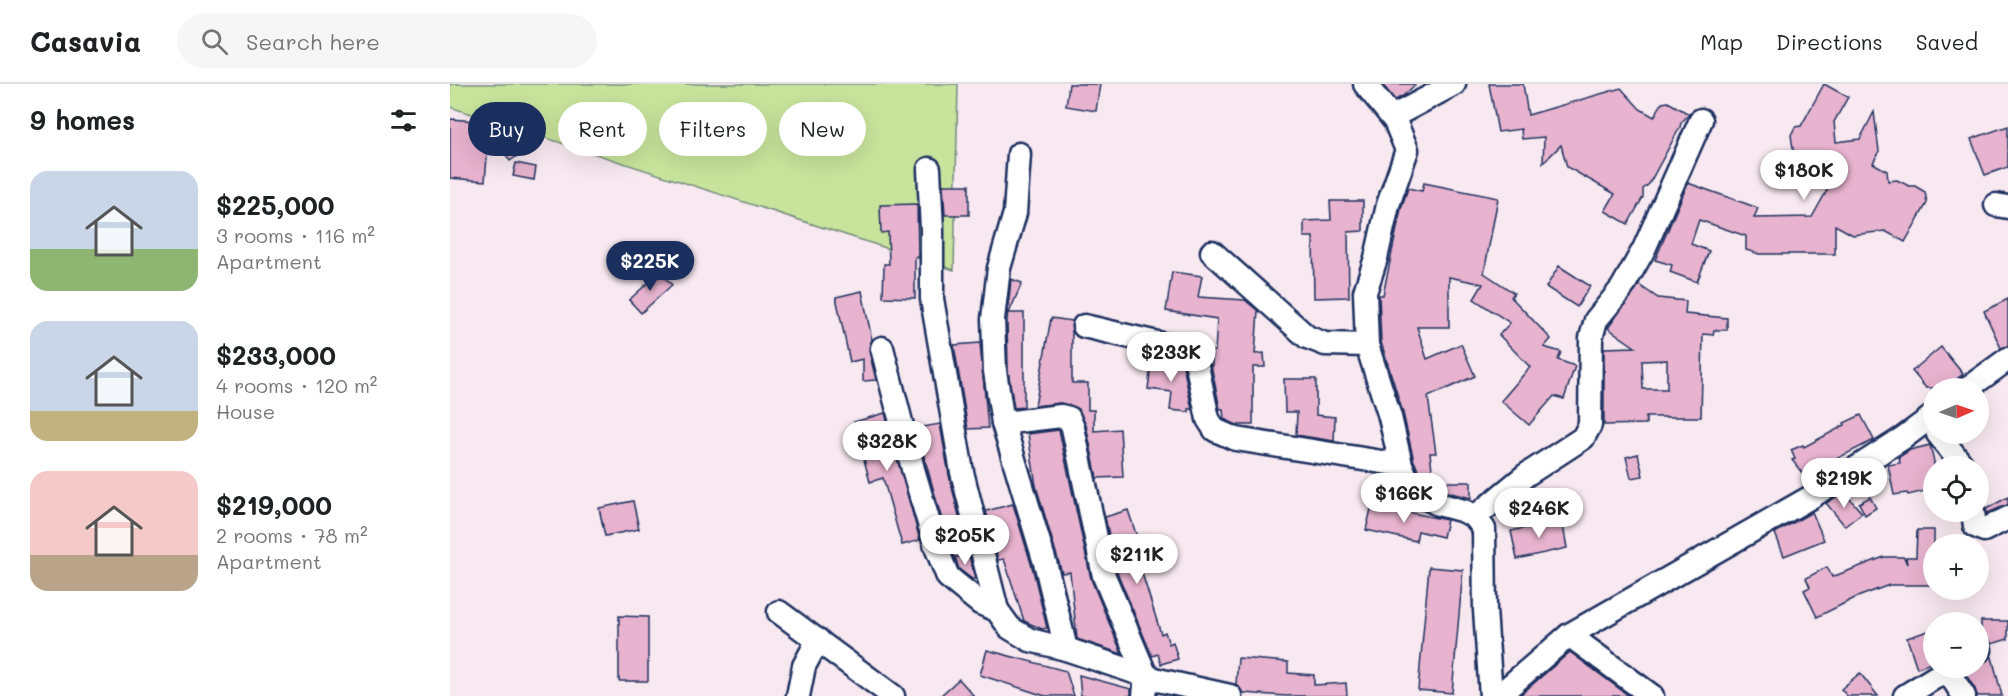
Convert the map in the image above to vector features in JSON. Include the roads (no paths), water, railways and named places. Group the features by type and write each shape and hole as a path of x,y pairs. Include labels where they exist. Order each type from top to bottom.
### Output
{"street":[{"path":"1365,84 1392,117 1407,150 1388,205 1376,258 1365,292 1367,345 1390,417 1401,465 1412,490 1438,504 1464,511 1475,517 1484,530 1485,609 1491,696"},
{"path":"1392,117 1454,84"},
{"path":"1475,517 1526,475 1582,438 1590,425 1591,338 1596,320 1622,288 1644,249 1701,120"},
{"path":"1019,154 1015,213 999,268 993,319 995,371 1004,423 1046,566 1066,649"},
{"path":"929,169 932,299 962,472 997,610 1010,628 1030,640 1066,649 1145,686 1230,696"},
{"path":"1212,252 1306,337 1325,344 1367,345"},
{"path":"1084,326 1183,349 1196,356 1208,419 1215,430 1236,439 1401,465"},
{"path":"882,348 912,469 936,547 948,577 980,603 997,610"},
{"path":"1982,378 2008,359"},
{"path":"1004,423 1061,416 1069,418 1104,576 1145,686"},
{"path":"1498,696 1569,635 1811,497 1903,438 1923,429"},
{"path":"1975,522 1975,526 1984,530 2008,518"},
{"path":"779,612 893,696"},
{"path":"1569,635 1652,696"},
{"path":"798,696 804,666 818,640"},
{"path":"1905,696 1933,678"},
{"path":"1954,678 1964,696"}]}
